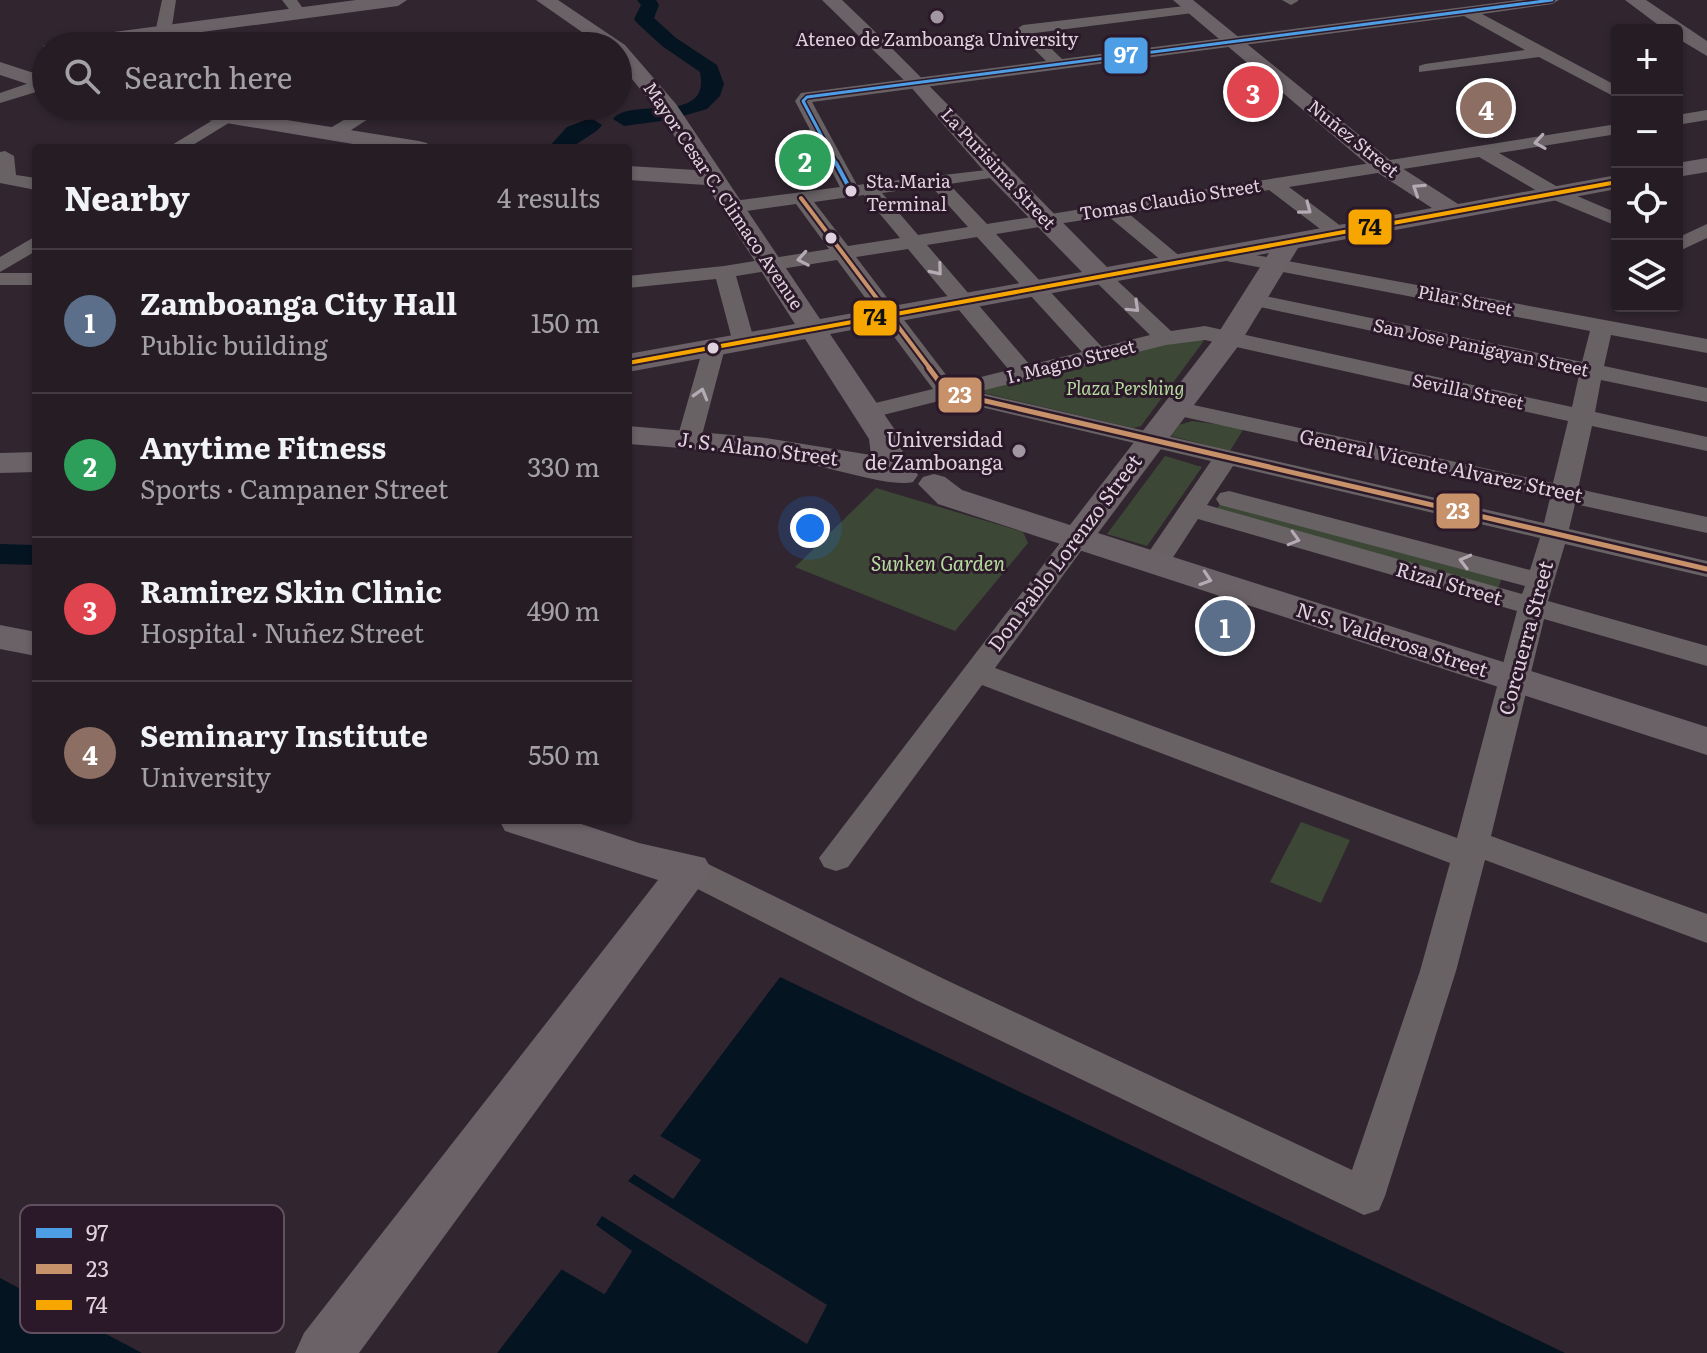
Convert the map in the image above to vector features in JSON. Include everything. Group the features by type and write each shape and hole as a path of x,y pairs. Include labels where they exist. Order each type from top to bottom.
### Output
{"main road":[{"path":"168,32 294,7 398,0"},
{"name":"Mayor Cesar C. Climaco Avenue","path":"545,0 592,32"},
{"name":"La Purisima Street","path":"831,0 917,82 997,172 1101,276"},
{"path":"1634,0 1707,50"},
{"name":"Nuñez Street","path":"1188,4 1383,166 1454,212"},
{"path":"0,68 32,79"},
{"name":"Mayor Cesar C. Climaco Avenue","path":"632,68 670,114 867,412 887,447 879,468"},
{"path":"245,120 394,144"},
{"path":"1683,169 1707,165"},
{"path":"632,173 712,178"},
{"path":"632,362 1175,262 1223,255 1282,254 1339,234 1611,183"},
{"name":"Don Pablo Lorenzo Street","path":"1084,529 1229,339 1282,254"},
{"name":"J. S. Alano Street","path":"632,435 755,445 879,468 934,484 950,497 1084,529"},
{"path":"0,463 32,462"},
{"name":"N.S. Valderosa Street","path":"1084,529 1156,562 1707,741"},
{"path":"0,637 32,643"},
{"path":"0,658 32,664"},
{"path":"532,824 638,859 690,870"},
{"path":"604,824 650,840 690,870"},
{"path":"324,1353 690,870"}],"street":[{"path":"163,32 169,0"},
{"path":"1442,0 1611,90"},
{"path":"1025,374 913,241 860,190 804,99 1552,0"},
{"path":"1058,64 1023,30 1188,4"},
{"path":"1425,69 1541,52"},
{"path":"0,98 32,88"},
{"path":"1683,119 1707,115"},
{"path":"182,144 221,120"},
{"path":"333,134 356,120"},
{"name":"Tomas Claudio Street","path":"632,282 724,272 1611,130"},
{"path":"1482,151 1556,194 1611,217"},
{"path":"5,156 14,184"},
{"path":"733,207 997,172"},
{"path":"935,180 1097,355"},
{"path":"1273,184 1339,234"},
{"path":"801,198 839,253 947,392 1707,569"},
{"path":"1112,210 1175,262"},
{"path":"1683,243 1707,230"},
{"path":"3,239 32,241"},
{"path":"0,266 32,244"},
{"name":"Pilar Street","path":"1282,254 1602,326 1707,346"},
{"path":"724,272 744,343"},
{"name":"La Purisima Street","path":"1101,276 1166,338"},
{"path":"0,279 32,279"},
{"name":"San Jose Panigayan Street","path":"1255,300 1707,395"},
{"name":"Corcuerra Street","path":"690,870 945,997 1364,1196 1438,971 1516,681 1536,594 1555,533 1602,326"},
{"name":"I. Magno Street","path":"867,412 1166,338 1205,333 1229,339"},
{"name":"Sevilla Street","path":"1229,339 1707,444"},
{"path":"689,439 714,348"},
{"name":"General Vicente Alvarez Street","path":"1175,408 1707,525"},
{"path":"1156,562 1227,456"},
{"name":"Rizal Street","path":"1198,500 1536,594 1707,656"},
{"name":"Don Pablo Lorenzo Street","path":"836,858 1084,529"},
{"path":"976,672 1469,849 1707,929"}],"green space":[{"name":"Plaza Pershing","path":"1183,337 1202,339 1203,342 1141,426 1133,428 976,391"},
{"path":"1192,421 1244,428 1230,451 1171,436 1179,425"},
{"path":"1165,456 1202,467 1147,546 1107,534"},
{"name":"Sunken Garden","path":"876,488 1023,532 1028,543 955,631 795,567"},
{"path":"1222,501 1502,577 1497,592 1215,512"},
{"path":"1301,822 1350,840 1321,903 1270,882"}],"water":[{"path":"780,977 1565,1353 497,1353 562,1269 605,1294 632,1251 595,1225 602,1215 807,1343 826,1305 627,1182 634,1174 674,1198 700,1160 660,1136"},
{"path":"0,1278 20,1289 20,1333 104,1333 142,1353 0,1353"}],"pier":[{"path":"776,975 780,977 660,1136 701,1160 673,1199 634,1174 628,1181 827,1305 807,1344 602,1216 596,1225 632,1251 604,1294 561,1269 497,1353 493,1353 560,1265 603,1289 627,1252 592,1227 602,1211 806,1338 821,1307 623,1182 635,1170 672,1193 695,1161 657,1140 656,1135"}],"waterway":[{"path":"632,118 685,110 709,96 713,84 710,69 669,42 644,19 650,5 646,0"},
{"path":"563,144 575,132 591,125"},
{"path":"0,554 32,555"}],"transit line":[{"name":"97","path":"851,191 803,101 807,97 1552,0"},
{"name":"74","path":"632,362 1611,183"},
{"name":"23","path":"801,198 947,392 1707,569"}],"place":[{"name":"Ateneo de Zamboanga University","path":"937,17"},
{"name":"Ramirez Skin Clinic","path":"1253,92"},
{"name":"Seminary Institute","path":"1486,108"},
{"name":"Anytime Fitness","path":"805,160"},
{"name":"Sta.Maria Terminal","path":"851,191"},
{"name":"Universidad de Zamboanga","path":"1019,451"},
{"name":"Zamboanga City Hall","path":"1225,626"}]}
